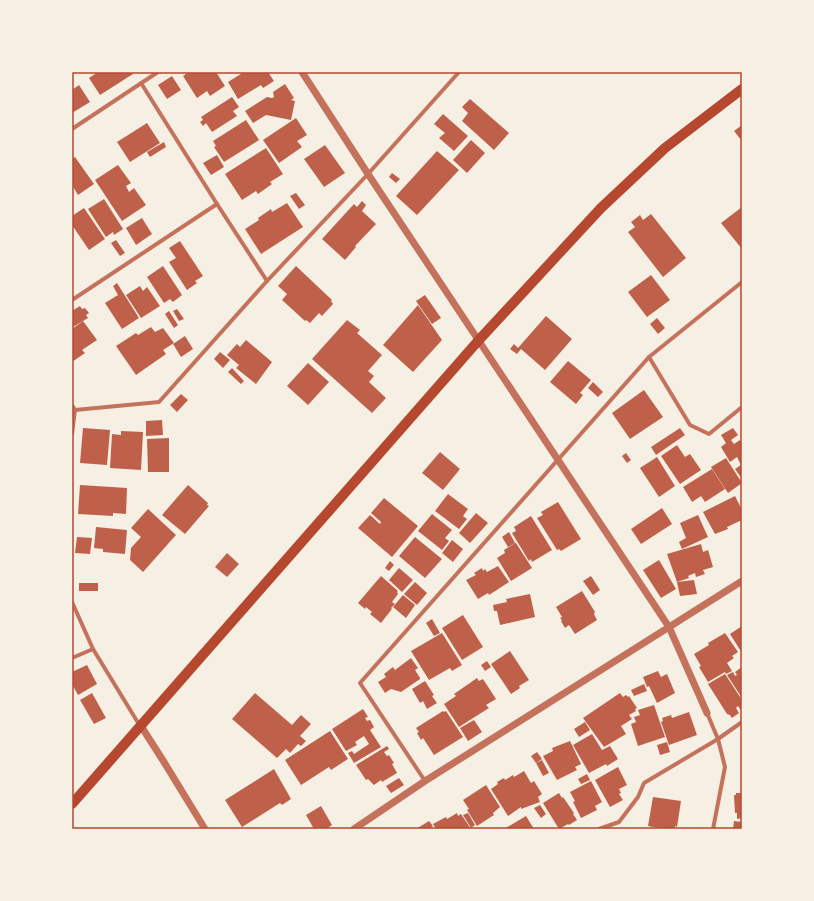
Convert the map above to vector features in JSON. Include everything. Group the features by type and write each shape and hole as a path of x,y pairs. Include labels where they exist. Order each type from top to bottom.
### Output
{"main road":[{"path":"72,804 478,341 601,208 666,148 742,89"}],"street":[{"path":"72,129 158,72"},
{"path":"302,72 668,627 718,739 724,767 713,829"},
{"path":"75,410 159,402 267,281 368,174 459,72"},
{"path":"141,83 267,281"},
{"path":"72,300 217,204"},
{"path":"425,781 360,683 649,357 742,282"},
{"path":"649,357 690,425 709,434 742,407"},
{"path":"72,405 75,410 72,434"},
{"path":"354,829 425,781 742,581"},
{"path":"72,602 93,649 205,829"},
{"path":"72,658 93,649"},
{"path":"599,829 619,822 638,797 644,783 718,739 742,722"}],"building":[{"path":"98,72 132,72 133,74 100,95 89,78"},
{"path":"189,72 216,72 225,86 210,96 207,91 197,98 183,76"},
{"path":"244,72 268,72 274,81 263,88 261,85 238,99 228,82"},
{"path":"172,76 181,90 167,99 158,85"},
{"path":"285,84 294,98 291,100 295,101 291,120 266,115 253,123 245,111 267,97 274,97 273,92"},
{"path":"79,85 90,102 72,113 72,90"},
{"path":"232,97 239,107 233,111 237,116 212,132 206,123 203,126 200,122 203,120 201,117"},
{"path":"470,99 509,133 494,150 462,121 468,113 462,107"},
{"path":"443,114 468,136 454,151 439,138 445,133 434,124"},
{"path":"296,118 307,135 297,141 302,147 279,163 263,140"},
{"path":"246,120 259,140 224,162 214,147 216,146 213,141"},
{"path":"147,123 160,143 130,162 117,142"},
{"path":"742,125 742,141 734,131"},
{"path":"471,140 485,153 467,173 453,160"},
{"path":"164,142 166,147 150,157 147,152"},
{"path":"325,145 345,173 324,187 304,159"},
{"path":"266,148 283,174 270,182 272,184 258,194 256,191 242,200 225,174"},
{"path":"437,151 459,170 417,215 396,196"},
{"path":"217,155 224,167 211,175 203,163"},
{"path":"75,157 94,184 78,195 72,185 72,159"},
{"path":"118,165 131,183 126,186 129,192 134,188 146,205 122,221 95,180"},
{"path":"392,173 400,179 396,183 389,177"},
{"path":"296,193 305,205 299,209 290,196"},
{"path":"104,199 123,229 114,235 113,232 106,237 88,209"},
{"path":"362,201 366,205 362,211 376,224 355,246 356,247 345,260 322,239 354,204 357,207"},
{"path":"287,203 303,227 261,254 245,229 259,220 258,218 271,209 272,212"},
{"path":"742,207 742,249 721,223"},
{"path":"84,208 105,239 89,250 72,225 72,216"},
{"path":"651,214 686,258 663,277 628,232 635,227 631,222 640,215 643,220"},
{"path":"142,218 152,234 136,245 126,228"},
{"path":"116,240 125,253 120,256 111,243"},
{"path":"180,241 203,276 195,281 197,283 187,290 169,262 176,258 169,248"},
{"path":"163,266 182,295 173,302 170,299 164,303 147,277"},
{"path":"296,266 332,300 331,301 333,304 322,316 319,313 310,323 306,320 305,321 282,300 287,294 278,286"},
{"path":"651,275 670,300 647,317 628,292"},
{"path":"117,283 139,318 122,329 105,303 118,295 113,286"},
{"path":"140,286 143,291 147,287 160,306 141,318 126,295"},
{"path":"425,295 441,318 432,324 416,301"},
{"path":"418,305 442,340 413,372 383,345"},
{"path":"80,306 82,309 85,308 89,313 86,315 88,318 73,327 72,311"},
{"path":"177,309 184,319 179,321 173,311"},
{"path":"169,311 178,325 174,328 165,314"},
{"path":"546,316 572,339 545,370 521,349 517,354 510,349 514,344 518,348"},
{"path":"657,318 665,328 658,334 650,324"},
{"path":"347,320 360,330 357,333 382,355 368,371 374,376 369,382 386,398 372,413 312,359"},
{"path":"83,321 97,340 82,350 85,353 72,362 72,329"},
{"path":"151,327 155,332 163,328 174,343 163,350 166,354 136,375 116,346 136,333 138,335"},
{"path":"185,336 193,349 181,357 173,344"},
{"path":"246,340 272,362 256,384 236,368 239,365 227,355 237,344 240,347"},
{"path":"220,352 230,360 223,368 214,359"},
{"path":"568,361 591,380 580,393 583,395 576,404 550,382"},
{"path":"308,363 329,382 308,405 287,386"},
{"path":"232,368 244,381 241,384 228,372"},
{"path":"593,382 603,392 598,397 588,388"},
{"path":"644,390 663,417 630,439 612,413"},
{"path":"181,394 188,400 177,412 170,405"},
{"path":"162,420 163,435 146,436 146,421"},
{"path":"83,428 110,430 107,465 80,463"},
{"path":"680,428 685,435 656,455 651,447"},
{"path":"733,428 738,435 731,440 734,444 740,440 742,443 742,479 735,469 741,465 737,457 730,462 721,447 726,443 721,435"},
{"path":"121,431 143,432 141,470 110,468 112,434 121,435"},
{"path":"169,438 169,472 148,472 147,439"},
{"path":"677,445 685,457 690,454 701,470 680,484 661,456"},
{"path":"440,452 460,469 443,490 422,473"},
{"path":"626,453 631,460 627,463 622,456"},
{"path":"657,457 675,486 659,497 640,468"},
{"path":"726,458 742,483 728,493 711,467"},
{"path":"712,469 725,489 705,502 701,496 692,502 683,487"},
{"path":"80,485 127,488 126,514 113,513 113,516 78,514"},
{"path":"188,485 208,503 207,505 209,506 185,534 162,515"},
{"path":"448,494 468,509 463,516 467,519 459,529 435,511"},
{"path":"735,496 742,510 742,520 727,527 728,529 715,534 703,512"},
{"path":"384,498 418,526 392,557 358,528 370,515 380,524 381,522 371,513"},
{"path":"558,502 581,539 561,551 559,549 557,550 537,518 543,515 541,512"},
{"path":"662,508 672,524 641,544 631,529"},
{"path":"148,509 176,535 143,572 130,560 131,548 141,537 131,528"},
{"path":"476,513 488,523 470,543 459,533"},
{"path":"432,514 452,530 445,538 449,541 442,550 418,531"},
{"path":"698,515 708,537 682,549 679,542 686,538 680,523"},
{"path":"531,516 552,550 532,562 531,559 529,561 512,533 516,531 514,527"},
{"path":"96,527 127,530 125,554 103,552 103,549 94,548"},
{"path":"509,532 515,543 508,547 502,537"},
{"path":"77,537 92,538 90,554 75,553"},
{"path":"415,537 442,559 425,578 399,556"},
{"path":"452,540 463,549 453,562 442,553"},
{"path":"515,543 532,568 511,581 497,558 505,553 504,550"},
{"path":"701,544 703,552 708,550 713,567 703,570 705,574 696,577 695,573 688,576 689,578 677,582 667,554"},
{"path":"227,553 239,564 227,577 215,567"},
{"path":"659,560 676,589 661,598 643,570"},
{"path":"390,561 394,565 389,571 385,568"},
{"path":"498,566 509,582 489,595 488,593 478,599 466,580 476,575 474,573 482,568 483,571 485,569 487,572"},
{"path":"399,568 413,580 402,592 389,580"},
{"path":"381,576 398,591 398,594 392,602 395,604 381,623 370,614 372,612 366,607 365,609 358,603"},
{"path":"591,576 600,590 593,595 583,581"},
{"path":"694,580 697,594 680,596 677,582"},
{"path":"415,582 427,593 417,605 404,594"},
{"path":"79,583 98,583 98,591 79,591"},
{"path":"582,591 595,612 594,614 597,620 575,634 569,625 565,628 560,618 562,617 556,607"},
{"path":"530,594 535,617 500,625 497,611 494,611 493,605 507,602 506,599"},
{"path":"403,595 415,605 406,618 393,607"},
{"path":"463,615 483,647 462,660 442,628"},
{"path":"432,619 440,633 434,636 426,623"},
{"path":"742,626 742,653 730,634"},
{"path":"442,633 462,665 452,671 450,668 429,680 411,651"},
{"path":"725,633 738,652 732,656 734,658 727,663 732,671 726,674 725,672 708,682 699,667 701,666 694,654 709,645 708,643"},
{"path":"510,651 529,680 519,686 520,688 511,694 491,664"},
{"path":"411,658 418,668 415,670 420,679 401,692 391,689 385,693 378,682 386,677 384,674 393,667 395,670"},
{"path":"487,661 491,667 485,671 481,665"},
{"path":"87,665 97,684 78,695 72,684 72,672"},
{"path":"742,667 742,698 727,675 733,672 735,676 737,675 735,672"},
{"path":"658,671 661,677 667,674 675,693 657,703 649,686 647,687 643,677"},
{"path":"725,674 742,700 742,712 738,706 736,708 739,713 732,718 727,714 708,684"},
{"path":"477,678 479,681 483,679 496,699 486,705 489,708 459,727 444,704 456,696 454,694"},
{"path":"425,681 437,703 427,709 423,701 420,703 412,689"},
{"path":"644,684 647,691 634,696 631,690"},
{"path":"92,693 106,718 94,724 80,700"},
{"path":"255,693 292,725 301,715 311,724 300,736 306,741 301,746 298,744 290,753 286,749 277,758 232,719"},
{"path":"620,693 623,697 626,695 628,697 629,696 637,708 635,709 636,711 629,715 632,719 621,726 626,734 604,747 583,718"},
{"path":"654,705 665,737 638,746 631,724 636,722 634,717 640,715 638,710"},
{"path":"363,709 368,717 365,718 367,721 370,720 374,727 370,730 381,747 354,763 348,753 352,751 354,754 369,744 364,736 355,742 357,745 346,751 332,729"},
{"path":"443,711 446,711 463,737 434,755 423,738 421,740 417,733 419,732 416,728"},
{"path":"689,712 697,735 669,745 661,722 663,721 662,718 671,715 672,718"},
{"path":"474,720 482,732 468,741 460,728"},
{"path":"585,722 590,730 579,737 574,729"},
{"path":"330,731 348,759 331,770 329,767 301,785 285,760"},
{"path":"592,734 602,750 610,746 618,759 607,766 606,764 589,773 573,745"},
{"path":"570,741 581,764 575,767 577,770 557,780 543,756 553,751 552,748"},
{"path":"667,742 670,752 660,755 657,745"},
{"path":"387,746 389,749 384,752 387,756 389,755 394,763 392,764 397,773 374,785 368,779 366,780 356,765"},
{"path":"537,752 542,759 536,763 531,756"},
{"path":"542,760 549,773 543,776 536,763"},
{"path":"618,767 627,785 619,789 621,793 619,794 623,800 610,807 595,780"},
{"path":"274,769 291,799 282,805 280,803 242,827 225,800"},
{"path":"524,771 531,783 534,781 542,794 538,797 540,802 521,809 521,807 508,816 491,789 498,784 497,782 504,778 505,780 513,775 514,777"},
{"path":"587,774 590,780 581,784 578,779"},
{"path":"399,778 404,785 391,793 386,786"},
{"path":"591,781 602,802 595,806 597,810 581,818 570,792"},
{"path":"486,785 500,807 493,813 494,815 477,826 467,810 469,809 463,800"},
{"path":"559,793 574,813 573,814 577,820 559,829 543,803"},
{"path":"736,793 742,793 742,818 737,819 737,813 735,813 734,795 736,795"},
{"path":"653,797 681,801 677,827 675,826 674,829 663,829 648,826"},
{"path":"540,805 546,814 541,818 534,808"},
{"path":"321,806 332,825 326,829 314,829 306,815"},
{"path":"457,813 458,816 461,814 471,829 436,829 433,824 446,817 447,819"},
{"path":"468,813 475,825 471,828 463,815"},
{"path":"526,816 534,829 504,829"},
{"path":"429,821 433,826 429,829 416,829"},
{"path":"734,821 742,822 742,829 733,829"}]}
